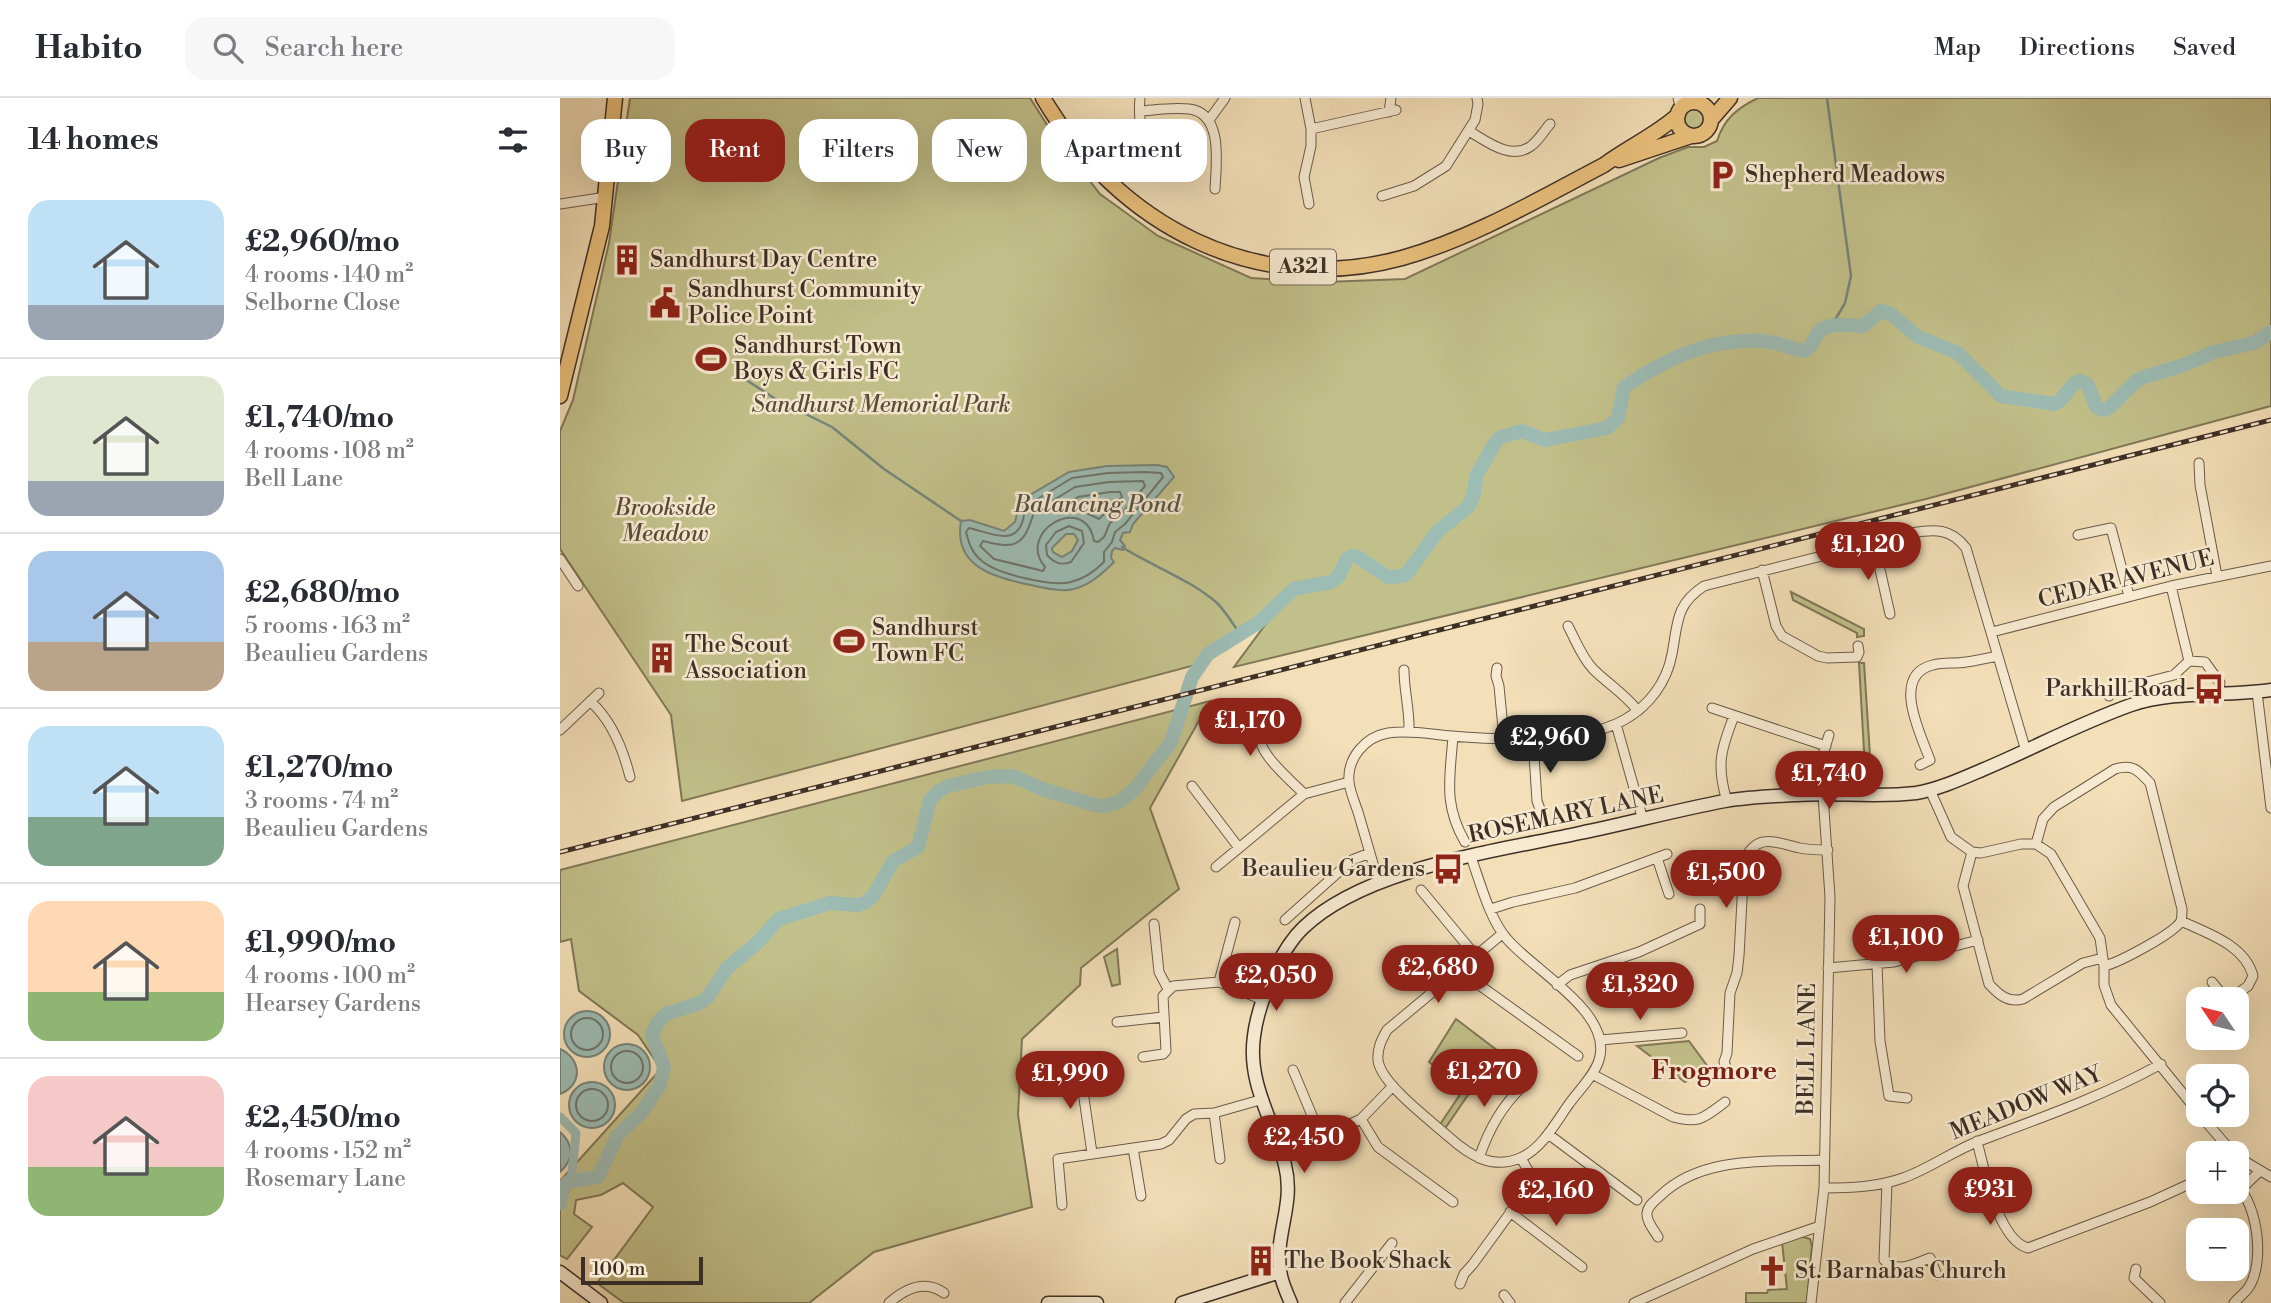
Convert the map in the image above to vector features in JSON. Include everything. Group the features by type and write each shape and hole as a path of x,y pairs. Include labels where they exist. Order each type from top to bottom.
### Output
{"main road":[{"path":"560,396 565,353 602,226 615,98"},
{"name":"A321","path":"1043,98 1086,159 1119,192 1140,209 1180,233 1214,248 1254,260 1290,266 1351,267 1422,252 1478,229 1604,165 1704,133 1728,98"},
{"name":"A321","path":"1604,165 1664,127 1686,104 1728,98"},
{"path":"1691,136 1679,127 1686,104 1708,109 1711,120"}],"street":[{"path":"1140,98 1140,119"},
{"path":"1209,120 1225,98"},
{"path":"1306,98 1311,146 1304,177 1309,204"},
{"path":"1311,129 1392,111 1391,98"},
{"path":"1382,196 1414,186 1446,166 1475,120 1477,98"},
{"path":"1140,111 1191,109 1209,120 1214,134 1215,184 1207,182"},
{"path":"1469,131 1501,149 1518,151 1531,147 1550,124"},
{"path":"560,204 606,197"},
{"path":"2199,463 2200,485 2217,576"},
{"path":"2078,535 2116,526 2129,596"},
{"path":"1378,884 1349,782 1352,760 1366,742 1386,733 1409,732 1533,739 1578,734 1616,724 1638,711 1652,698 1665,677 1672,657 1678,617 1688,598 1704,586 1931,530 1946,531 1957,537 1966,548 2026,751"},
{"path":"1874,543 1890,614"},
{"path":"560,559 578,586"},
{"name":"CEDAR AVENUE","path":"1992,632 2171,586 2271,566"},
{"path":"1762,570 1776,625 1782,636 1818,656 1827,658 1857,657 1858,646"},
{"path":"2171,586 2189,661"},
{"path":"1568,626 1581,654 1638,711"},
{"path":"1920,765 1930,760 1911,705 1909,692 1913,681 1922,669 1932,665 1998,656"},
{"path":"2109,696 2109,692 2174,675 2189,661 2204,662 2220,683"},
{"path":"1497,668 1504,739"},
{"path":"1404,670 1404,685 1410,710 1409,732"},
{"name":"ROSEMARY LANE","path":"1291,1303 1280,1272 1279,1254 1288,1208 1289,1186 1282,1155 1260,1100 1252,1058 1255,1028 1263,1000 1287,947 1301,929 1318,915 1378,884 1471,857 1727,801 1823,795 1894,795 1930,790 2114,712 2155,698 2271,690"},
{"path":"2256,692 2271,808"},
{"path":"560,730 599,693"},
{"path":"591,702 601,711 613,732 624,755 630,777"},
{"path":"1712,708 1826,746"},
{"path":"1277,716 1261,729 1259,739 1262,751 1304,794"},
{"path":"1727,801 1719,768 1721,751 1734,716"},
{"path":"1616,724 1643,820"},
{"path":"1827,774 1818,772 1829,735"},
{"path":"1454,736 1450,801 1454,823 1465,842"},
{"path":"1533,739 1537,801 1542,817"},
{"path":"1972,852 1963,886 1989,984 2006,999 2023,999 2083,963 2118,963 2173,930 2180,922 2182,909 2150,783 2140,771 2126,766 2115,769 2054,807 2043,820 2036,844"},
{"path":"1216,867 1304,794 1349,782"},
{"path":"1192,786 1239,848"},
{"path":"1930,790 1951,837 1972,852 1981,853 2021,844 2036,844 2051,855 2101,938 2104,985 2111,1005 2186,1096"},
{"name":"BELL LANE","path":"1811,1303 1824,1188 1830,897 1823,795"},
{"path":"1727,1069 1724,1062 1727,1053 1730,993 1737,973 1744,862 1748,852 1757,844 1772,841 1800,848 1828,850"},
{"path":"1285,919 1352,860 1370,853"},
{"path":"1491,909 1575,888 1667,854"},
{"path":"1471,857 1503,934 1591,1018 1600,1040 1600,1058 1592,1074 1537,1147 1521,1158 1491,1163 1463,1149 1393,1086 1378,1061 1380,1043 1387,1030 1503,934"},
{"path":"1657,858 1669,894"},
{"path":"1420,890 1475,955"},
{"path":"1557,985 1570,975 1639,952 1700,924 1700,909"},
{"path":"1219,982 1235,922"},
{"path":"2180,922 2230,946 2241,955 2250,966 2253,976 2246,987"},
{"path":"1154,924 1159,972 1168,989"},
{"path":"1828,968 1877,965 1978,940"},
{"path":"1877,965 1880,1041 1889,1096 1907,1098"},
{"path":"1457,970 1578,1056"},
{"path":"1143,1057 1163,1054 1166,1051 1163,996 1173,986 1219,982 1263,1000"},
{"path":"2212,982 2217,987"},
{"path":"1117,1022 1163,1017"},
{"path":"1600,1040 1682,1033"},
{"path":"1079,1064 1092,1153"},
{"name":"MEADOW WAY","path":"1824,1188 1887,1183 1905,1178 1977,1141 2089,1099 2161,1064"},
{"path":"1293,1070 1321,1137"},
{"path":"1592,1074 1673,1117 1686,1121 1695,1121 1725,1102"},
{"path":"1479,1158 1489,1129 1511,1097 1525,1084"},
{"path":"1282,1155 1361,1119 1393,1086"},
{"path":"1062,1205 1058,1159 1169,1140 1186,1119 1194,1114 1214,1113 1260,1100"},
{"path":"1214,1113 1220,1159"},
{"path":"1361,1119 1378,1147 1453,1202"},
{"path":"2211,1127 2223,1141"},
{"path":"1548,1134 1637,1200"},
{"path":"1977,1141 1997,1210 2012,1239 2028,1248 2150,1202 2186,1186"},
{"path":"1133,1148 1141,1196"},
{"path":"1460,1284 1464,1273 1529,1186 1530,1174 1521,1158"},
{"path":"1658,1237 1648,1220 1649,1206 1681,1179 1729,1164 1824,1160"},
{"path":"2249,1165 2271,1177"},
{"path":"2249,1180 2259,1172"},
{"path":"1887,1183 1884,1260 1892,1267 1901,1269 1930,1258 1937,1275"},
{"path":"2234,1303 2248,1288 2256,1269 2254,1218 2247,1204"},
{"path":"1510,1212 1582,1267"},
{"path":"1634,1303 1753,1249 1820,1226"},
{"path":"1345,1303 1392,1243"},
{"path":"2136,1269 2134,1278 2160,1303"},
{"path":"560,1272 601,1303"},
{"path":"1182,1303 1280,1272"},
{"path":"889,1303 905,1289 919,1286 937,1288 944,1293"},
{"path":"1048,1303 1097,1303"}],"green space":[{"path":"630,98 1030,98 1043,119 1041,119 1041,182 1091,182 1100,194 1158,236 1251,278 1325,282 1405,279 1659,158 1688,147 1704,147 1717,141 1723,126 1732,115 1758,98 2271,98 2271,406 1926,499 1234,667 1265,625 1208,651 1203,663 682,801 671,715 560,549 560,431 573,400 609,243 618,182 671,182 671,119 627,119"},
{"path":"1693,109 1701,112 1704,120 1701,128 1693,131 1685,128 1682,120 1685,112"},
{"path":"1791,592 1864,629 1864,636 1857,637 1857,633 1793,600"},
{"path":"1859,663 1864,663 1872,787 1866,786"},
{"path":"1210,701 1150,808 1179,889 1081,968 1080,985 1022,1039 1018,1115 1032,1207 874,1252 809,1303 624,1303 597,1283 653,1207 623,1183 601,1195 576,1200 574,1214 592,1227 567,1259 560,1255 560,1181 661,1069 638,1035 579,991 571,939 560,942 560,870"},
{"path":"1117,949 1120,984 1112,986 1104,957"},
{"path":"1456,1019 1498,1051 1444,1130 1439,1126 1463,1090 1429,1062"},
{"path":"1689,1041 1708,1067 1685,1082 1637,1046"},
{"path":"1800,1236 1810,1239 1812,1246 1807,1303 1746,1303 1746,1293 1787,1289 1782,1242"}],"water":[{"name":"Balancing Pond","path":"1157,465 1167,467 1174,477 1133,524 1130,532 1123,533 1120,540 1125,546 1123,550 1115,548 1112,551 1111,558 1114,562 1099,576 1075,589 1059,590 1004,579 980,568 970,560 960,537 961,521 970,520 1004,531 1015,522 1020,501 1069,472 1107,466","holes":["1066,534 1074,534 1078,540 1072,551 1062,557 1053,552 1052,548"]},
{"path":"587,1011 596,1012 603,1018 609,1025 609,1043 603,1050 596,1056 587,1057 578,1056 571,1050 565,1043 564,1034 565,1025 571,1018 578,1012"},
{"path":"627,1044 636,1045 643,1051 649,1058 649,1076 643,1083 636,1089 627,1090 618,1089 611,1083 605,1076 604,1067 605,1058 611,1051 618,1045"},
{"path":"560,1049 573,1059 577,1072 573,1085 560,1094"},
{"path":"592,1082 601,1083 608,1089 614,1096 614,1114 608,1121 601,1127 592,1128 583,1127 576,1121 570,1114 569,1105 570,1096 576,1089 583,1083"},
{"path":"560,1132 570,1147 570,1157 560,1172"}],"waterway":[{"path":"1827,98 1851,276 1845,303 1832,325"},
{"path":"560,1203 563,1188 568,1182 598,1177 618,1135 642,1112 660,1085 664,1067 652,1035 658,1022 666,1014 700,1003 708,997 727,968 756,944 779,919 830,903 865,903 874,895 893,861 918,847 930,800 948,786 988,777 1013,776 1042,789 1095,805 1104,806 1119,802 1135,789 1171,742 1192,677 1208,654 1258,623 1294,589 1331,582 1338,577 1351,556 1358,557 1388,577 1403,576 1438,531 1468,507 1473,497 1477,474 1501,437 1522,431 1545,440 1607,428 1618,418 1624,387 1672,359 1706,347 1742,341 1772,342 1804,351 1811,346 1822,329 1839,325 1863,326 1881,311 1891,314 1918,337 1958,353 2001,396 2054,404 2080,381 2088,385 2096,407 2104,410 2144,377 2184,365 2214,352 2254,343 2271,332"},
{"path":"740,376 777,400 832,427 884,469 961,521"},
{"path":"1122,547 1207,595 1220,607 1240,634"},
{"path":"560,1117 576,1133 571,1181"}],"railway":[{"path":"560,852 2271,420"}],"place":[{"name":"Shepherd Meadows","path":"1722,175"},
{"name":"Sandhurst Day Centre","path":"627,260"},
{"name":"Sandhurst Community Police Point","path":"665,303"},
{"name":"Sandhurst Town Boys & Girls FC","path":"711,359"},
{"name":"Sandhurst Town FC","path":"849,641"},
{"name":"The Scout Association","path":"662,658"},
{"name":"Parkhill Road","path":"2209,689"},
{"name":"Beaulieu Gardens","path":"1448,869"},
{"name":"The Book Shack","path":"1261,1261"},
{"name":"St. Barnabas Church","path":"1772,1271"}],"district":[{"name":"Frogmore","path":"1714,1071"}],"park label":[{"name":"Sandhurst Memorial Park","path":"881,405"},
{"name":"Brookside Meadow","path":"665,521"}]}
